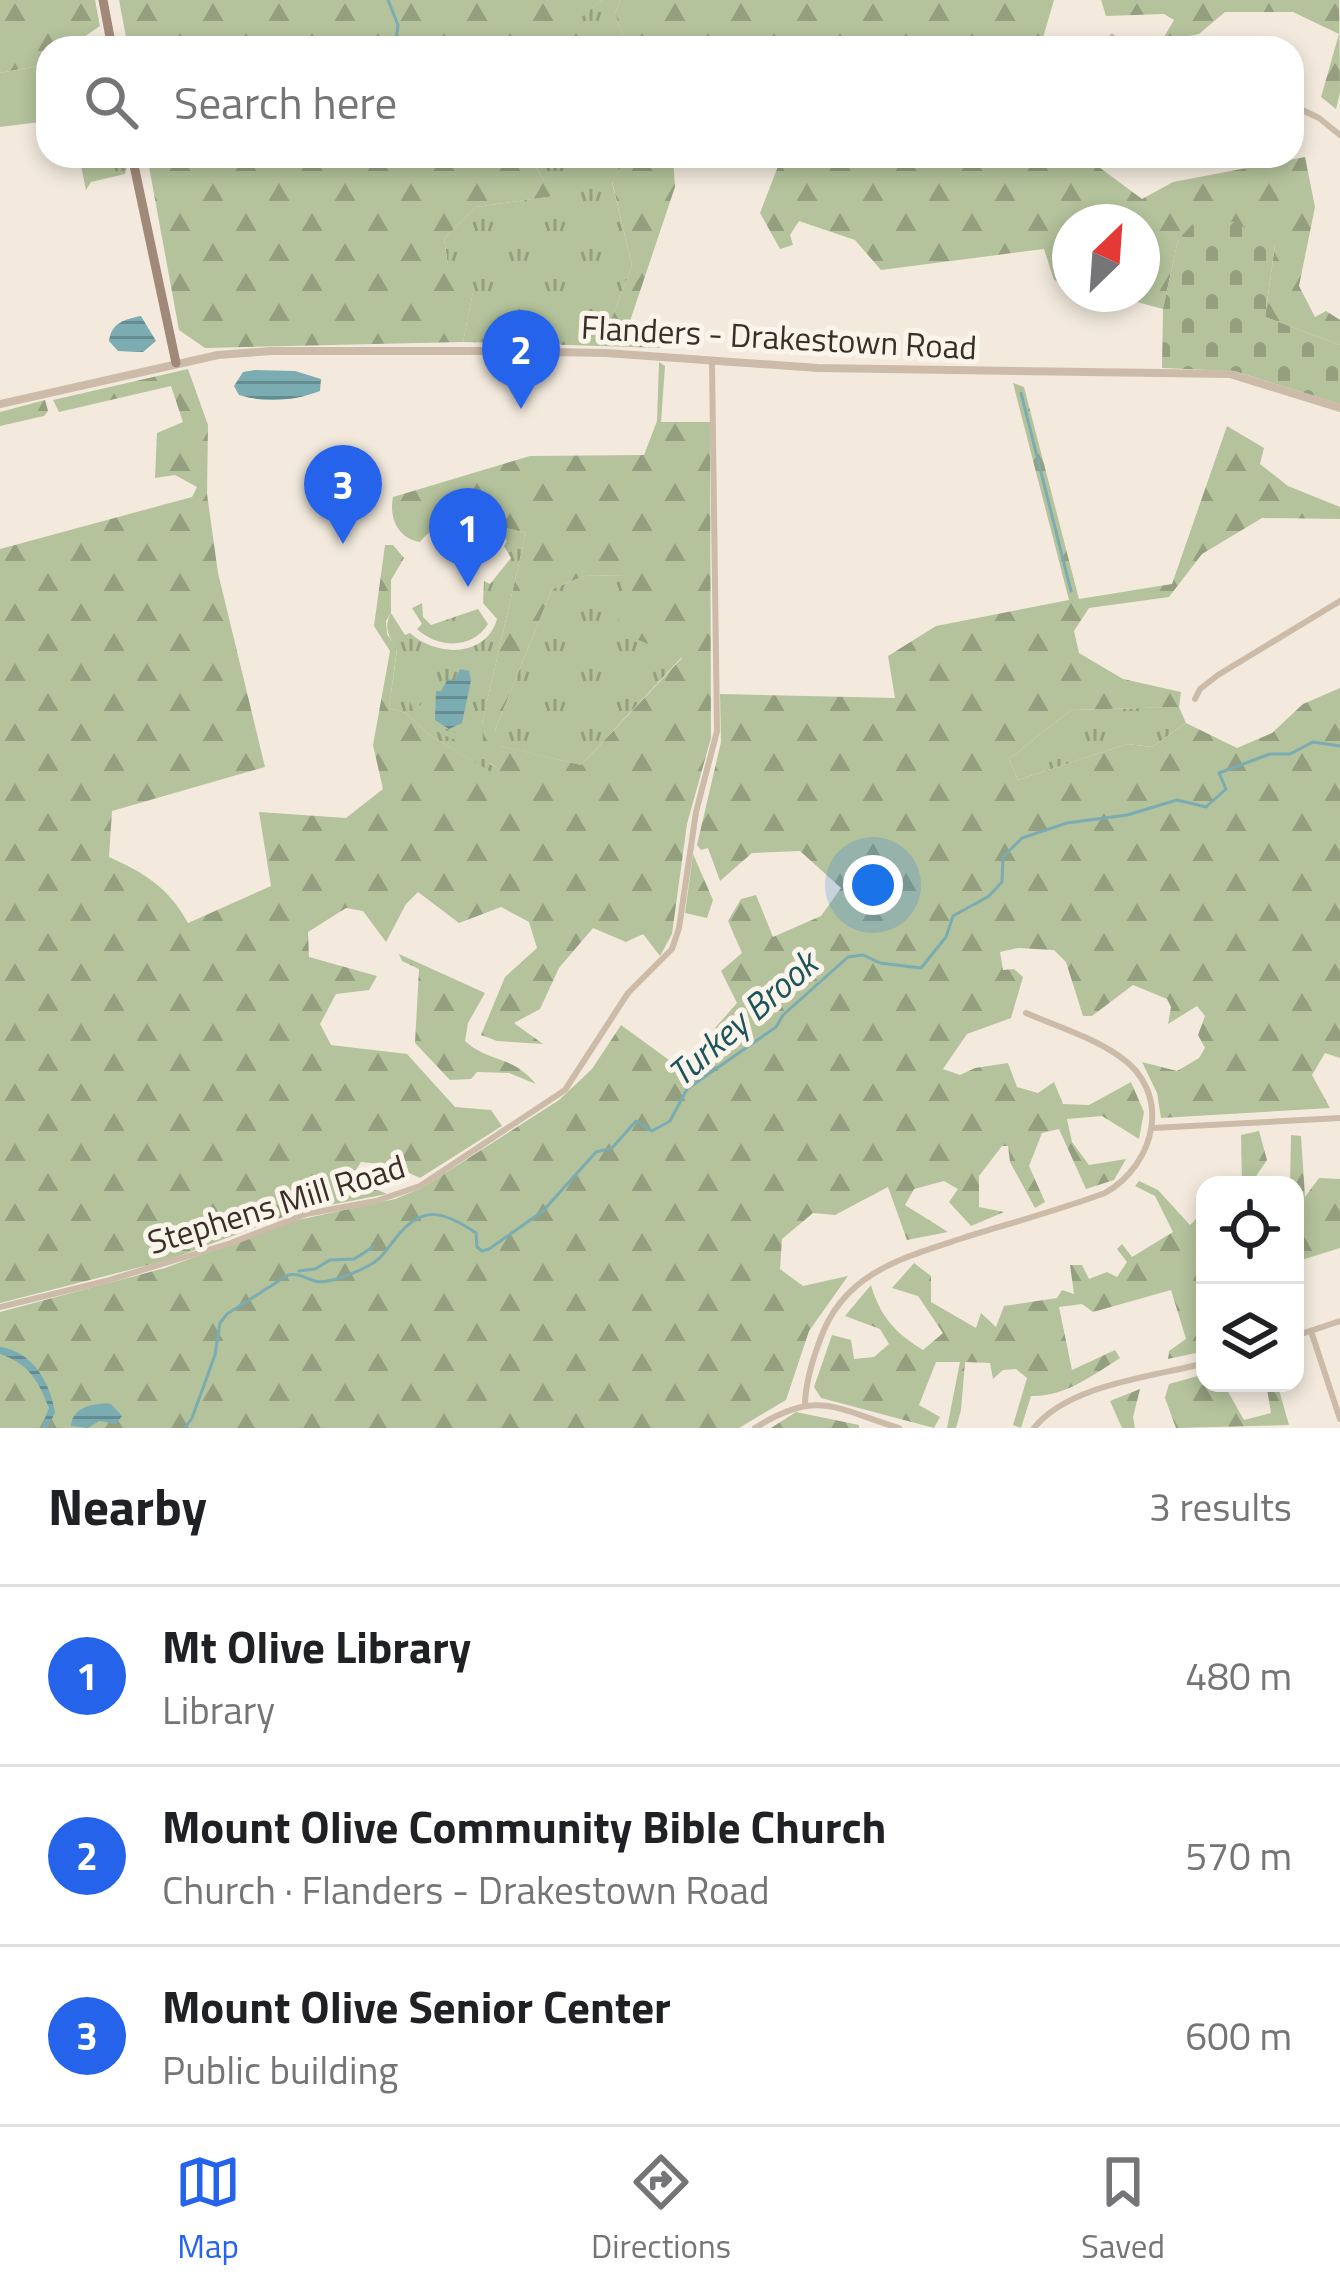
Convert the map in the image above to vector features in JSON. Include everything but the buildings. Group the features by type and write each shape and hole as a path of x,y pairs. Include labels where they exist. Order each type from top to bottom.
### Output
{"main road":[{"path":"103,0 110,36"},
{"path":"135,168 176,363"}],"street":[{"path":"1304,112 1340,135"},
{"name":"Flanders - Drakestown Road","path":"0,404 176,363 271,351 559,352 818,368 1230,374 1340,408"},
{"name":"Stephens Mill Road","path":"0,1307 125,1276 306,1214 376,1201 420,1186 565,1090 628,992 672,949 695,812 717,731 712,362"},
{"path":"1195,699 1218,675 1340,601"},
{"path":"805,1403 824,1326 845,1294 865,1277 906,1256 1105,1193 1140,1162 1154,1128 1142,1080 1125,1061 1026,1013"},
{"path":"1154,1128 1340,1118"},
{"path":"1304,1333 1340,1321"},
{"path":"1311,1331 1340,1419"},
{"path":"1034,1428 1077,1397 1196,1366"},
{"path":"754,1428 805,1403 899,1428"}],"green space":[{"path":"0,0 95,0 100,26 85,36 36,36 36,66 0,73"},
{"path":"119,0 602,0 571,26 583,36 126,36"},
{"path":"602,0 620,0 615,13 623,36 582,36 570,26"},
{"path":"620,0 1054,0 1044,36 623,36 615,13"},
{"path":"1101,0 1339,0 1340,92 1336,109 1321,97 1339,34 1293,12 1225,12 1199,34 1190,36 1165,36 1174,20 1164,14 1106,16"},
{"path":"36,66 36,122 0,127 0,73"},
{"path":"1305,157 1315,207 1299,286 1315,317 1326,311 1340,320 1340,345 1265,317 1275,245 1178,240 1160,308 1160,204 1052,204 1052,274 1044,249 881,270 855,240 799,221 790,235 793,245 780,249 760,213 777,168 1100,168 1142,199 1173,182 1247,168 1304,168"},
{"path":"81,168 127,168 125,174 91,182 86,190"},
{"path":"149,168 536,168 554,196 476,207 444,239 448,265 468,271 474,287 463,342 205,348 179,330"},
{"path":"537,168 621,168 612,182 632,266 601,346 463,342 474,287 448,265 444,239 476,207 553,196"},
{"path":"620,168 674,168 675,187 630,321 664,348 601,346 632,266 612,181"},
{"path":"1198,218 1234,222 1275,245 1265,317 1340,345 1340,404 1234,371 1162,368 1163,309 1178,240"},
{"path":"659,362 665,366 661,422 710,422 711,738 687,824 672,934 660,956 643,934 626,942 593,928 559,968 540,1009 514,1023 543,1044 497,1041 481,1035 505,977 537,948 529,922 501,907 459,923 418,892 406,904 386,942 363,911 346,908 308,932 309,957 377,976 369,990 336,994 320,1024 331,1045 407,1054 455,1107 491,1110 502,1126 420,1178 392,1165 361,1162 351,1178 387,1194 299,1211 168,1260 0,1303 0,549 192,497 197,487 175,475 155,478 157,433 183,422 171,386 59,412 53,400 188,369 208,425 207,494 218,573 265,767 112,811 109,857 155,883 188,923 271,886 259,812 346,818 383,789 373,745 390,651 374,626 385,545 393,545 404,558 391,580 391,613 386,621 387,634 397,649 389,708 406,713 428,734 499,777 497,768 484,759 482,723 526,533 503,527 498,533 457,522 437,528 420,542 396,526 393,497 530,456 644,455 657,421","holes":["625,575 617,631 682,658 581,765 501,746 495,730 552,589 584,576"]},
{"path":"1013,383 1024,387 1079,599 1172,584 1227,426 1264,448 1260,464 1288,486 1340,507 1340,519 1262,518 1202,554 1169,597 1089,608 1074,631 1079,653 1123,679 1181,692 1179,707 1071,710 1009,759 1018,780 1127,744 1152,747 1186,723 1237,748 1272,733 1303,704 1340,688 1340,1058 1325,1053 1312,1075 1330,1108 1161,1118 1157,1093 1142,1062 1177,1071 1199,1058 1205,1048 1198,1035 1205,1016 1197,1006 1168,1024 1171,1007 1167,999 1133,985 1092,1016 1083,1016 1066,962 1054,950 1000,952 1003,970 1014,969 1023,977 1011,1018 967,1034 943,1069 960,1075 1008,1063 1017,1087 1038,1093 1054,1082 1063,1104 1089,1105 1131,1082 1144,1112 1139,1139 1102,1116 1067,1119 1072,1142 1089,1165 1126,1159 1114,1180 1086,1189 1059,1129 1042,1133 1029,1166 1045,1202 1035,1208 1010,1162 1008,1146 1002,1146 979,1176 979,1207 1004,1212 971,1226 949,1202 958,1189 944,1181 914,1189 905,1205 948,1232 907,1240 888,1187 835,1215 813,1213 782,1239 780,1269 803,1286 848,1276 809,1331 786,1400 739,1428 0,1428 0,1312 165,1268 293,1221 395,1199 422,1188 559,1100 592,1069 621,1025 680,1068 737,1003 721,971 742,953 728,921 741,899 756,895 773,937 821,916 841,888 800,851 752,853 720,881 708,848 701,850 697,845 721,742 720,694 895,698 888,656 936,626 1069,600"},
{"path":"45,400 48,411 44,416 0,426 0,412"},
{"path":"503,527 526,533 482,723 490,764 500,778 428,734 406,713 389,708 397,650 387,628 391,613 405,635 410,633 433,646 459,650 482,641 497,619 483,603 484,581 490,584 511,558 504,546 507,541 498,533"},
{"path":"626,575 682,657 581,765 500,746 495,730 552,589 584,576"},
{"path":"422,603 423,617 431,625 478,609 488,624 464,642 434,640 417,629 422,624 412,608"},
{"path":"420,687 428,691 419,705 444,723 444,730 455,733 458,727 464,733 462,742 435,730 414,710 405,692"},
{"path":"1179,707 1186,723 1152,747 1127,744 1018,780 1009,759 1071,710"},
{"path":"693,854 713,900 707,918 685,913"},
{"path":"399,954 485,993 468,1023 465,1041 518,1068 536,1084 509,1073 477,1072 471,1079 450,1080 415,1043 419,969 402,961"},
{"path":"1259,1131 1267,1160 1256,1176 1242,1176 1241,1135"},
{"path":"1291,1135 1301,1136 1304,1176 1290,1176"},
{"path":"1319,1178 1340,1179 1340,1248 1304,1259 1304,1182 1305,1197"},
{"path":"1139,1181 1158,1190 1190,1225 1196,1219 1196,1353 1168,1359 1169,1351 1186,1339 1171,1290 1093,1312 1082,1304 1059,1307 1072,1370 1115,1350 1120,1358 1067,1389 1031,1396 1021,1428 1013,1425 1027,1378 1016,1369 1003,1370 993,1379 990,1363 965,1362 956,1428 947,1428 960,1362 936,1362 919,1405 940,1417 934,1428 821,1398 814,1387 832,1335 851,1340 854,1359 874,1357 889,1344 880,1329 845,1316 871,1285 884,1315 923,1350 943,1333 918,1296 892,1288 914,1263 931,1276 931,1302 976,1328 981,1313 996,1327 1004,1306 1057,1298 1062,1290 1074,1294 1070,1265 1082,1265 1089,1279 1107,1272 1117,1277 1127,1262 1117,1249 1122,1244 1132,1257 1173,1232 1155,1196 1135,1186"},
{"path":"1196,1376 1196,1392 1228,1392 1244,1420 1271,1413 1268,1392 1280,1392 1289,1425 1176,1428 1165,1398 1169,1384"},
{"path":"1140,1389 1135,1428 1122,1428 1110,1401"},
{"path":"796,1412 859,1425 859,1428 771,1428"}],"water":[{"path":"141,316 156,341 143,352 118,351 109,341 113,330 124,320"},
{"path":"295,371 321,379 320,391 280,400 239,395 234,386 243,372"},
{"path":"460,669 469,671 471,680 462,723 449,729 435,720 436,691 448,679 454,681"},
{"path":"0,1347 30,1361 44,1379 55,1412 48,1428 41,1428 49,1408 36,1381 25,1368 0,1354"},
{"path":"111,1404 122,1416 116,1424 99,1421 88,1428 71,1426 80,1410"}],"waterway":[{"path":"388,0 398,25 397,36"},
{"path":"1021,393 1071,591"},
{"name":"Turkey Brook","path":"185,1428 227,1314 288,1275 320,1282 363,1269 424,1216 454,1220 476,1233 477,1247 489,1249 543,1211 596,1152 612,1148 636,1121 652,1131 670,1121 687,1089 776,1027 783,1015 848,957 863,955 880,963 921,968 946,937 953,916 989,896 1002,882 1003,857 1022,838 1067,823 1127,815 1177,800 1206,807 1226,789 1219,773 1270,754 1290,754 1313,742 1340,746"},
{"path":"299,1271 330,1260 354,1259 373,1247"}],"place":[{"name":"Mount Olive Community Bible Church","path":"521,409"},
{"name":"Mount Olive Senior Center","path":"343,544"},
{"name":"Mt Olive Library","path":"468,587"}]}
